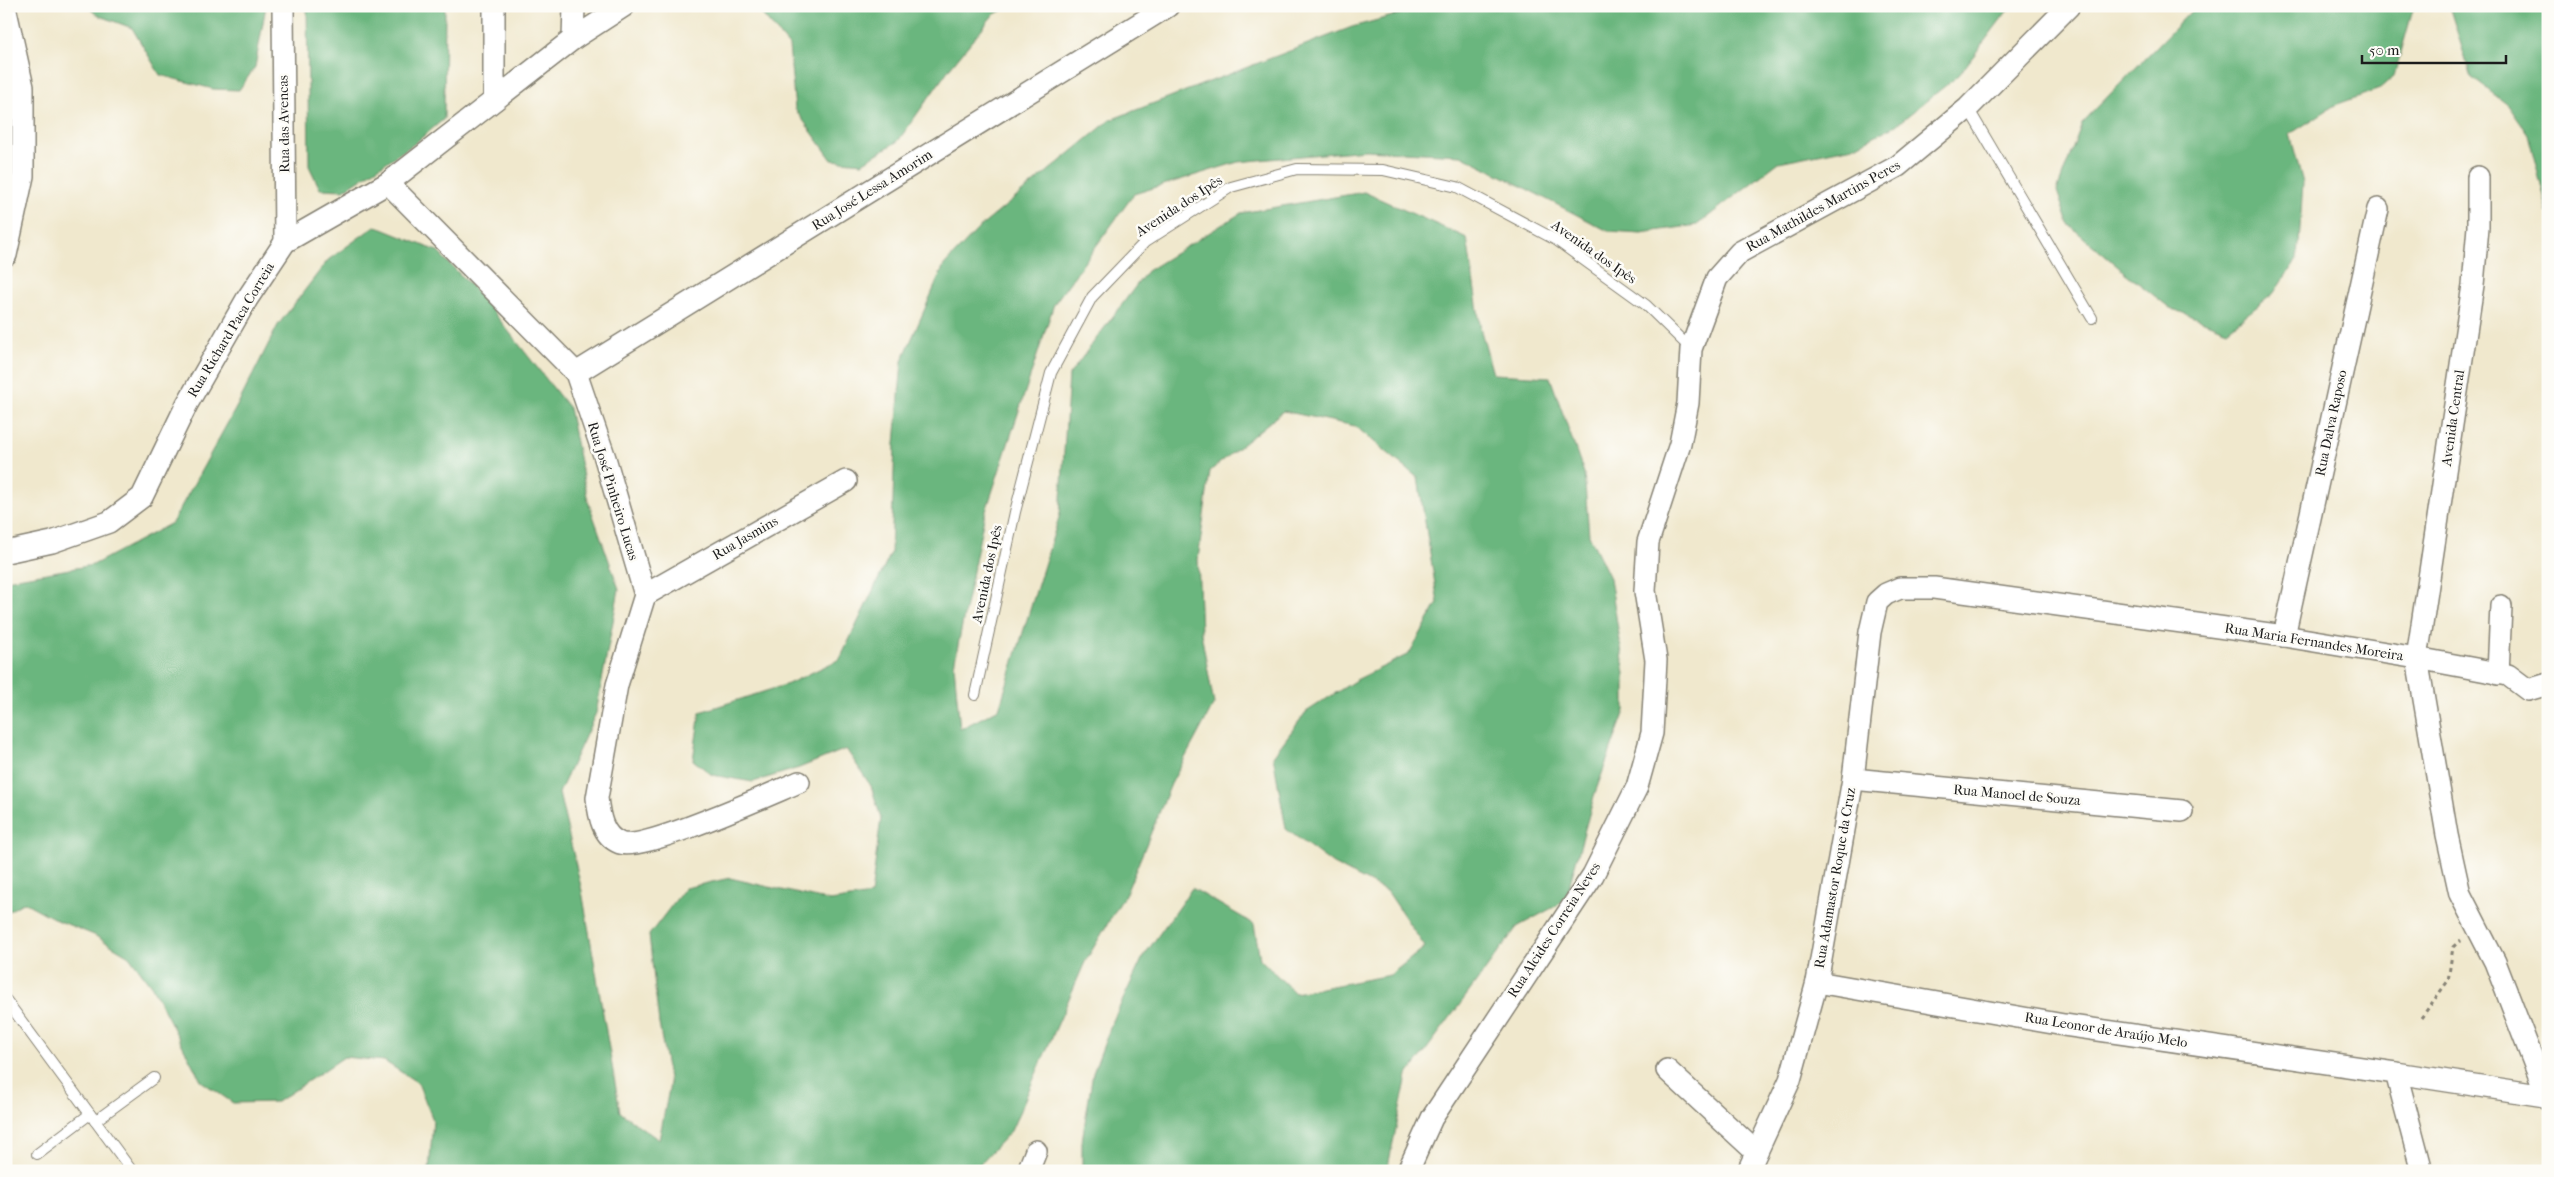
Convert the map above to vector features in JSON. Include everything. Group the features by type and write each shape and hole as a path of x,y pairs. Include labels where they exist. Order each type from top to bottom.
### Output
{"street":[{"name":"Rua das Avencas","path":"283,6 285,242"},
{"path":"494,6 494,100"},
{"path":"573,39 574,6"},
{"name":"Rua Richard Paca Correia","path":"6,552 52,542 109,522 142,496 192,396 247,299 285,242 388,183 573,39 624,6"},
{"name":"Rua José Lessa Amorim","path":"576,373 1168,6"},
{"name":"Rua Mathildes Martins Peres","path":"1690,349 1717,278 1740,252 1898,166 1968,108 2069,6"},
{"path":"6,11 23,87 22,176 6,255"},
{"name":"Avenida Central","path":"2417,658 2473,286 2478,227 2478,177"},
{"name":"Rua José Pinheiro Lucas","path":"388,183 576,373 605,458 645,595"},
{"name":"Rua Dalva Raposo","path":"2284,636 2378,209"},
{"name":"Rua Alcides Correia Neves","path":"1408,1171 1432,1118 1593,875 1637,787 1652,733 1656,669 1645,591 1648,542 1680,444 1688,404 1690,349"},
{"name":"Rua Jasmins","path":"645,595 846,481"},
{"name":"Rua Maria Fernandes Moreira","path":"1900,588 1934,588 2284,636 2417,658 2452,863 2460,894 2512,1002 2546,1097"},
{"name":"Rua Adamastor Roque da Cruz","path":"1752,1162 1790,1080 1817,982 1852,779 1870,632 1877,602 1886,594 1900,588"},
{"path":"645,595 617,685 597,798 599,817 608,836 621,843 639,843 692,825 799,782"},
{"path":"2498,674 2501,606"},
{"path":"2417,658 2508,675 2528,690 2548,684"},
{"name":"Rua Manoel de Souza","path":"1852,779 2182,811"},
{"name":"Rua Leonor de Araújo Melo","path":"1817,982 2064,1025 2396,1073 2546,1097"},
{"path":"1667,1070 1752,1162"},
{"path":"2396,1073 2422,1171"},
{"path":"1028,1171 1036,1151"}],"lane":[{"path":"1968,108 2092,318"},
{"name":"Avenida dos Ipês","path":"975,695 1015,512 1051,374 1092,297 1146,242 1231,187 1298,169 1383,170 1457,186 1556,240 1646,305 1690,349"},
{"path":"6,1000 132,1171"},
{"path":"38,1154 154,1078"}],"path":[{"path":"2421,1018 2448,981 2453,947 2476,926"}],"green space":[{"path":"87,6 266,6 255,67 239,90 213,89 160,75 132,28 97,15"},
{"path":"307,6 445,6 444,119 414,144 344,190 320,189 309,166"},
{"path":"755,6 1010,6 993,15 949,69 898,141 862,163 832,160 795,109 789,46"},
{"path":"1429,6 2011,6 1959,75 1896,125 1853,147 1779,162 1697,225 1641,233 1608,231 1461,155 1365,150 1238,162 1134,194 1054,304 984,517 954,665 960,729 999,709 1060,514 1069,375 1147,271 1241,213 1364,192 1467,238 1481,331 1493,374 1550,377 1584,473 1589,535 1610,578 1625,674 1625,711 1595,793 1565,901 1517,927 1407,1076 1387,1171 1082,1171 1082,1141 1093,1073 1112,1023 1143,957 1192,888 1254,924 1260,959 1295,993 1390,975 1425,947 1388,892 1333,864 1286,829 1273,756 1306,712 1356,680 1409,654 1438,603 1418,478 1355,426 1283,411 1210,471 1198,559 1201,633 1214,704 1171,784 1127,891 1085,962 1011,1131 973,1171 429,1171 433,1120 418,1083 384,1061 344,1057 277,1102 233,1103 201,1081 152,987 129,956 94,935 57,920 24,902 6,913 6,580 93,565 172,523 237,406 278,325 328,260 375,226 437,251 480,295 569,408 588,501 619,589 596,713 559,793 582,891 620,1112 659,1140 670,1084 659,1024 649,935 685,888 730,878 830,901 871,895 881,818 871,786 846,749 799,768 753,782 712,775 693,760 700,712 788,684 840,659 891,553 895,444 902,361 944,265 979,228 1110,120 1352,27"},
{"path":"2196,6 2414,6 2394,77 2380,89 2335,105 2290,134 2303,183 2298,258 2273,294 2227,330 2170,308 2124,272 2068,224 2057,191 2082,123"},
{"path":"2449,6 2548,6 2548,213 2528,134 2508,105 2471,77"}]}
